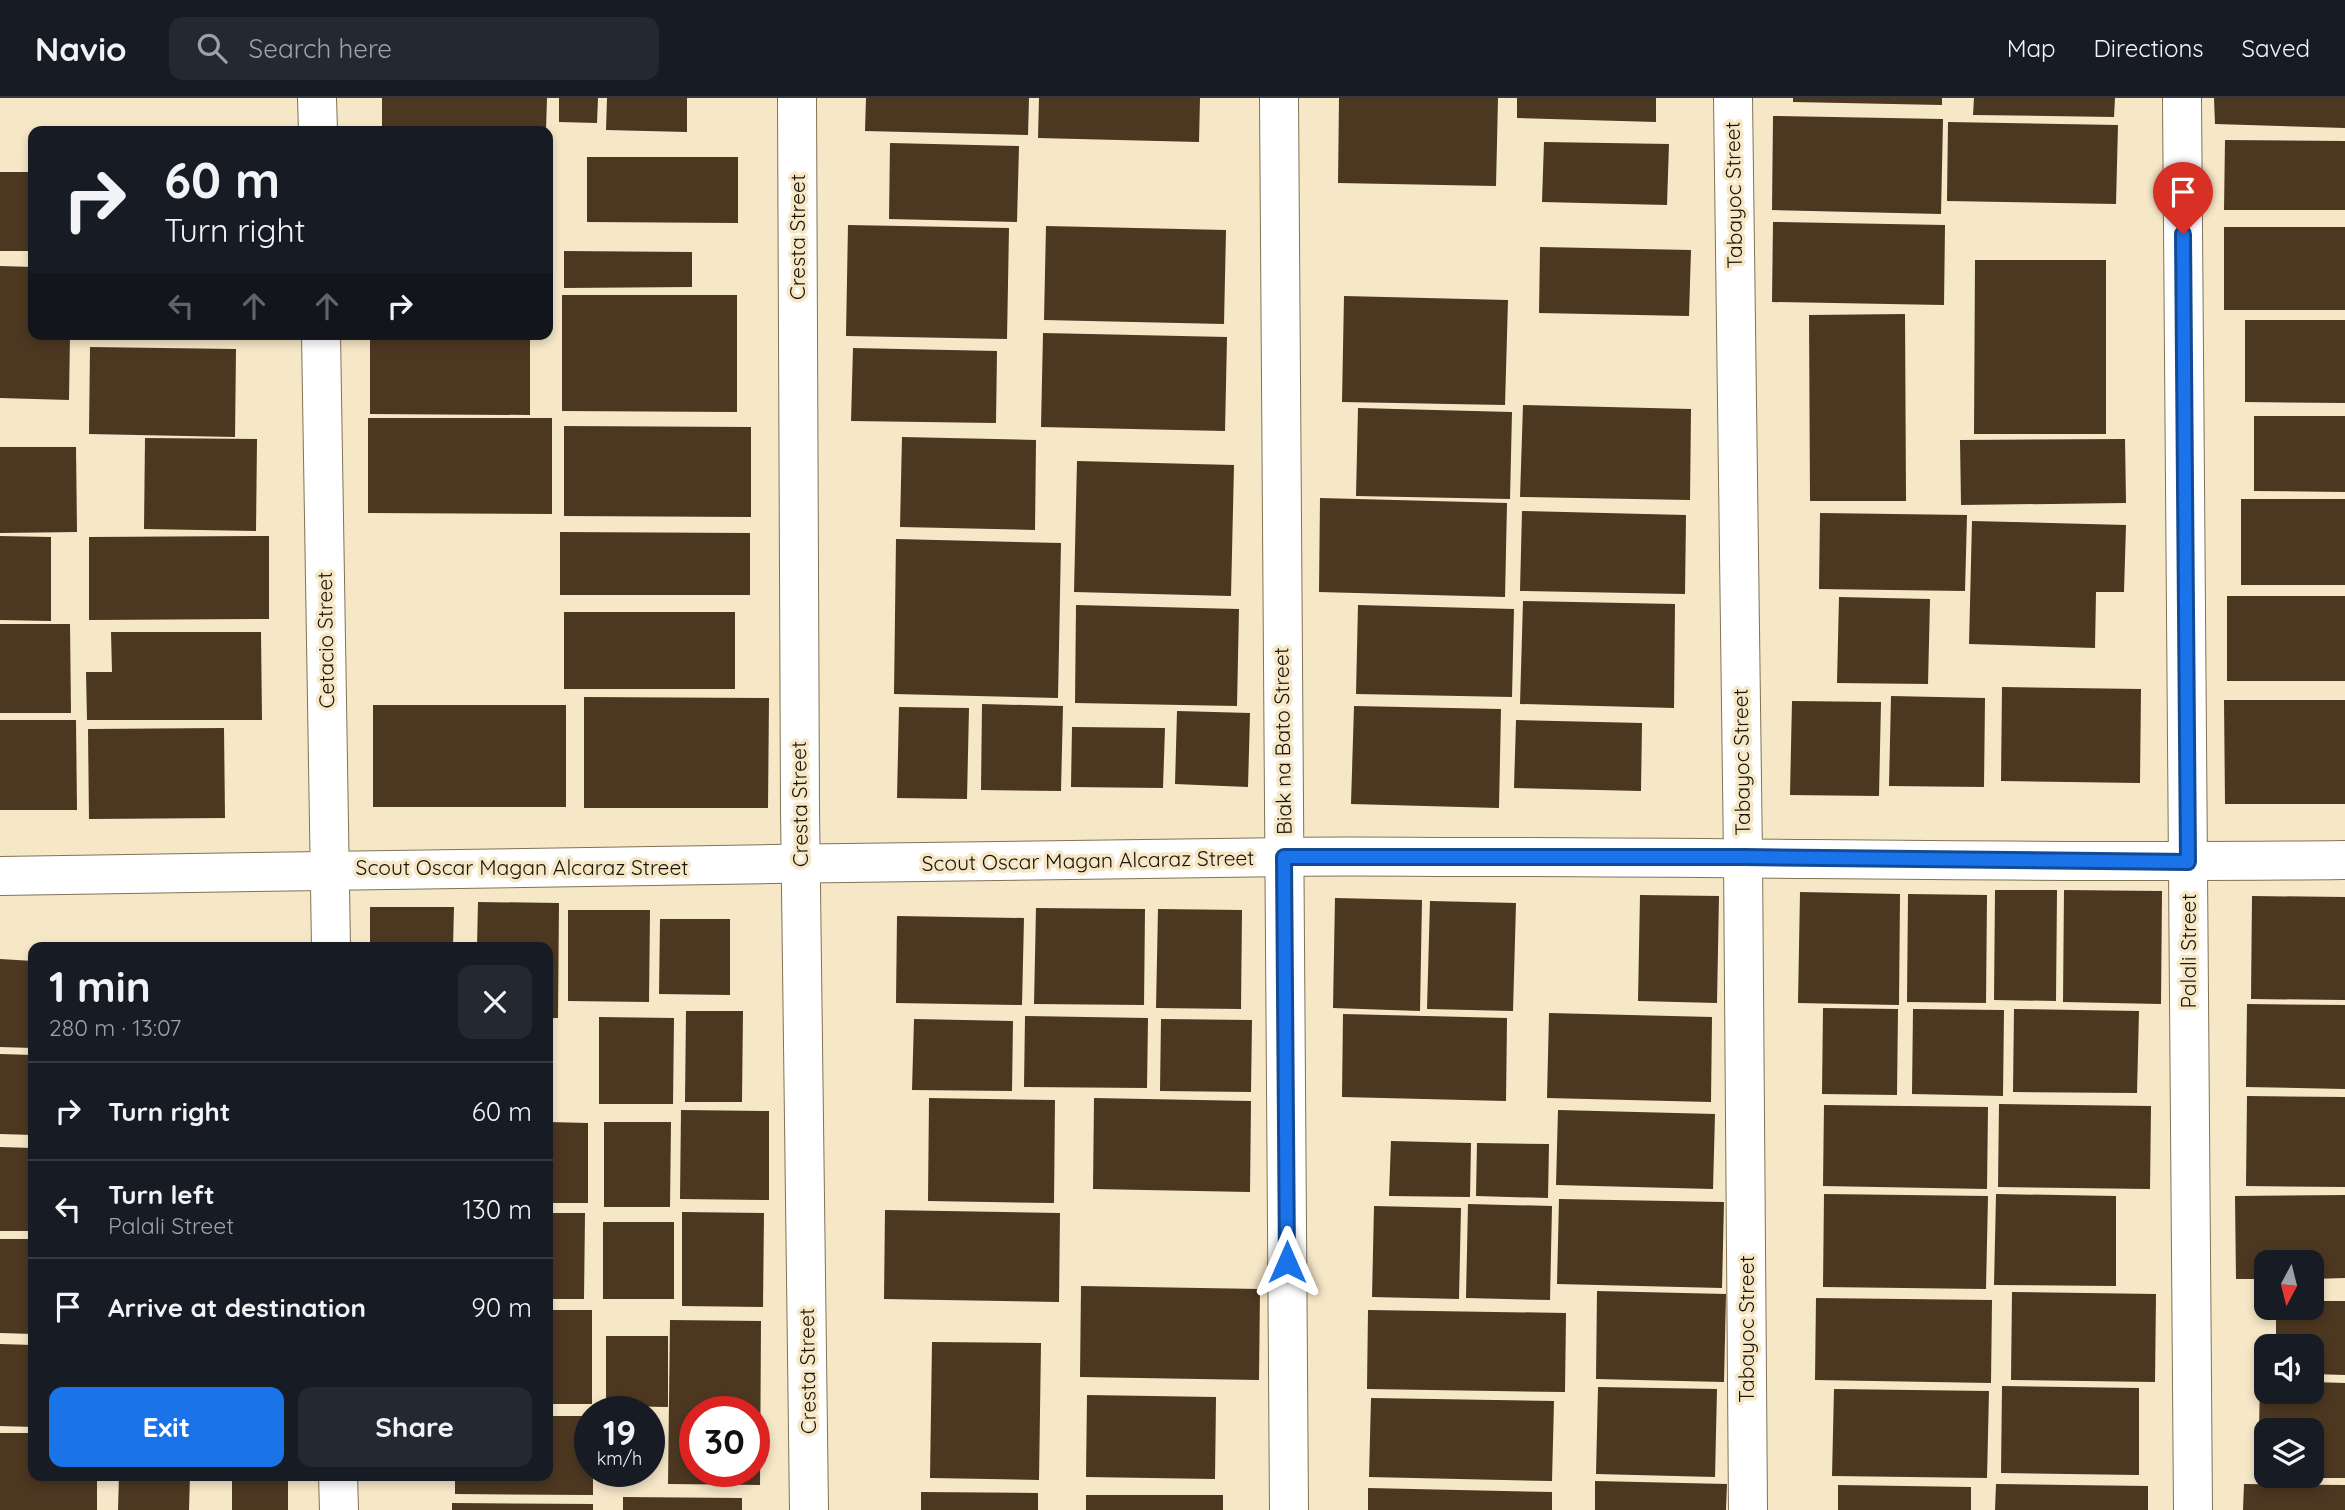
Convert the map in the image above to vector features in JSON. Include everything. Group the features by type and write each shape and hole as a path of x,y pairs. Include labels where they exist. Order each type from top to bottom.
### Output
{"street":[{"path":"317,98 318,126"},
{"name":"Cresta Street","path":"797,98 809,1510"},
{"name":"Biak na Bato Street","path":"1279,98 1289,1510"},
{"name":"Tabayoc Street","path":"1732,98 1743,857 1748,1510"},
{"name":"Palali Street","path":"2182,98 2193,1510"},
{"name":"Cetacio Street","path":"321,340 331,942"},
{"name":"Scout Oscar Magan Alcaraz Street","path":"0,876 330,869 802,866 1284,857 1743,857 2188,862 2345,860"},
{"path":"338,1481 339,1510"}],"building":[{"path":"382,98 547,98 546,126 382,126"},
{"path":"559,98 598,98 597,123 559,122"},
{"path":"607,98 687,98 687,132 606,130"},
{"path":"866,98 1029,98 1028,135 865,131"},
{"path":"1039,98 1200,98 1199,142 1038,138"},
{"path":"1339,98 1498,98 1496,186 1338,183"},
{"path":"1517,98 1656,98 1656,122 1517,118"},
{"path":"1793,98 1942,98 1942,105 1793,102"},
{"path":"1974,98 2115,98 2114,117 1973,115"},
{"path":"2214,98 2345,98 2345,128 2215,124"},
{"path":"1773,116 1943,119 1941,214 1772,210"},
{"path":"1948,122 2118,125 2116,204 1947,201"},
{"path":"2225,140 2345,141 2345,210 2224,210"},
{"path":"1544,142 1669,144 1667,205 1542,202"},
{"path":"890,143 1019,146 1017,222 889,219"},
{"path":"587,157 738,157 738,223 587,222"},
{"path":"0,172 28,172 28,251 0,251"},
{"path":"1773,222 1945,225 1944,305 1772,302"},
{"path":"848,225 1009,228 1007,339 846,336"},
{"path":"1046,226 1226,230 1224,324 1044,320"},
{"path":"2224,227 2345,227 2345,310 2224,310"},
{"path":"1540,247 1691,250 1689,316 1539,313"},
{"path":"564,251 692,252 692,287 564,288"},
{"path":"1975,260 2106,260 2106,434 1974,434"},
{"path":"0,266 28,267 28,340 70,340 69,400 0,398"},
{"path":"562,295 737,295 737,412 562,411"},
{"path":"1344,296 1508,300 1505,405 1342,402"},
{"path":"1905,314 1906,501 1810,501 1809,315"},
{"path":"2245,320 2345,320 2345,403 2245,402"},
{"path":"1043,333 1227,337 1225,431 1041,427"},
{"path":"370,340 530,340 530,415 370,414"},
{"path":"90,347 236,349 235,437 89,434"},
{"path":"853,348 997,351 996,423 851,421"},
{"path":"1523,405 1691,409 1690,500 1520,497"},
{"path":"1358,408 1512,412 1510,499 1356,496"},
{"path":"2254,416 2345,416 2345,492 2254,491"},
{"path":"368,418 552,418 552,514 368,513"},
{"path":"564,426 751,427 751,517 564,516"},
{"path":"902,437 1036,440 1035,530 900,527"},
{"path":"145,438 257,439 256,531 144,529"},
{"path":"2125,439 2126,503 1961,505 1960,440"},
{"path":"0,447 76,447 77,532 0,533"},
{"path":"1077,461 1234,465 1231,596 1074,592"},
{"path":"1320,498 1507,503 1505,597 1319,592"},
{"path":"2241,499 2345,499 2345,585 2241,585"},
{"path":"1522,511 1686,515 1685,594 1520,591"},
{"path":"1820,513 1967,515 1965,591 1819,589"},
{"path":"1972,521 2126,525 2124,592 2096,592 2095,648 1969,644"},
{"path":"560,532 750,533 750,595 560,595"},
{"path":"0,536 51,537 51,621 0,620"},
{"path":"269,536 269,619 89,620 89,537"},
{"path":"896,539 1061,543 1058,698 894,694"},
{"path":"2227,596 2345,596 2345,681 2227,681"},
{"path":"1839,597 1930,599 1928,684 1837,683"},
{"path":"1523,601 1675,604 1674,708 1520,704"},
{"path":"1076,605 1239,609 1237,706 1075,703"},
{"path":"1358,605 1514,609 1512,697 1356,694"},
{"path":"564,612 735,612 735,689 564,689"},
{"path":"0,624 70,624 71,713 0,713"},
{"path":"111,632 261,632 262,720 87,720 86,672 112,672"},
{"path":"2002,687 2141,689 2140,783 2001,781"},
{"path":"1891,696 1985,698 1984,787 1889,786"},
{"path":"584,697 769,698 768,808 584,808"},
{"path":"2224,700 2345,700 2345,804 2225,804"},
{"path":"1792,701 1881,702 1879,796 1790,795"},
{"path":"982,704 1063,706 1061,791 981,790"},
{"path":"373,705 566,705 566,807 373,807"},
{"path":"1354,706 1501,709 1499,808 1351,804"},
{"path":"899,707 969,708 967,799 897,798"},
{"path":"1177,711 1250,713 1248,787 1175,784"},
{"path":"0,720 76,720 77,810 0,810"},
{"path":"1516,720 1642,723 1641,791 1514,788"},
{"path":"1072,727 1165,728 1163,788 1071,787"},
{"path":"224,728 225,818 89,819 88,729"},
{"path":"1995,890 2057,890 2056,1001 1994,1000"},
{"path":"2064,890 2162,891 2161,1004 2063,1002"},
{"path":"1800,892 1900,894 1899,1005 1798,1003"},
{"path":"1908,894 1987,895 1986,1003 1907,1002"},
{"path":"1640,895 1719,896 1717,1003 1638,1001"},
{"path":"2252,896 2345,897 2345,1000 2251,999"},
{"path":"1335,898 1422,900 1420,1011 1333,1008"},
{"path":"1430,901 1516,903 1513,1011 1427,1009"},
{"path":"478,902 559,903 558,1018 553,1018 553,942 477,942"},
{"path":"370,907 454,907 453,942 370,942"},
{"path":"1036,908 1145,909 1144,1005 1034,1004"},
{"path":"1158,909 1242,910 1241,1009 1156,1008"},
{"path":"568,910 650,910 649,1002 568,1001"},
{"path":"897,916 1024,918 1022,1005 896,1003"},
{"path":"660,919 730,919 730,995 659,994"},
{"path":"0,959 28,961 28,1048 0,1047"},
{"path":"2247,1004 2345,1005 2345,1089 2246,1087"},
{"path":"1823,1008 1898,1009 1897,1095 1822,1094"},
{"path":"1913,1009 2004,1010 2003,1096 1912,1094"},
{"path":"2014,1009 2139,1011 2137,1093 2013,1092"},
{"path":"686,1011 743,1011 742,1102 685,1102"},
{"path":"1549,1013 1712,1017 1711,1102 1547,1098"},
{"path":"1343,1014 1507,1018 1506,1101 1342,1097"},
{"path":"1025,1016 1148,1018 1147,1088 1024,1087"},
{"path":"599,1017 674,1018 673,1104 599,1104"},
{"path":"914,1019 1013,1021 1012,1091 912,1090"},
{"path":"1161,1019 1252,1020 1251,1092 1160,1091"},
{"path":"0,1054 28,1055 28,1135 0,1134"},
{"path":"2247,1096 2345,1097 2345,1187 2246,1186"},
{"path":"929,1098 1055,1100 1054,1203 928,1201"},
{"path":"1094,1098 1251,1101 1250,1192 1093,1189"},
{"path":"1999,1104 2151,1106 2150,1189 1998,1187"},
{"path":"1824,1105 1988,1107 1987,1189 1823,1186"},
{"path":"681,1110 769,1111 769,1200 680,1199"},
{"path":"1558,1110 1715,1114 1713,1189 1556,1185"},
{"path":"553,1122 588,1123 588,1203 553,1203"},
{"path":"604,1122 671,1122 670,1207 604,1207"},
{"path":"1391,1141 1471,1143 1470,1197 1389,1196"},
{"path":"1477,1143 1549,1144 1548,1198 1476,1196"},
{"path":"0,1147 28,1148 28,1231 0,1231"},
{"path":"1824,1194 1988,1196 1986,1289 1823,1287"},
{"path":"1996,1194 2116,1196 2116,1286 1994,1285"},
{"path":"2345,1195 2345,1278 2324,1279 2324,1250 2254,1250 2254,1279 2236,1279 2235,1196"},
{"path":"1559,1199 1724,1202 1722,1288 1557,1284"},
{"path":"1468,1204 1552,1206 1550,1300 1466,1298"},
{"path":"1374,1206 1461,1208 1459,1299 1372,1297"},
{"path":"885,1210 1060,1213 1059,1302 884,1299"},
{"path":"682,1212 764,1213 763,1307 682,1306"},
{"path":"553,1213 585,1213 584,1299 553,1299"},
{"path":"603,1222 674,1222 674,1299 603,1299"},
{"path":"0,1239 28,1239 28,1334 0,1333"},
{"path":"1081,1286 1260,1289 1259,1380 1080,1377"},
{"path":"1597,1291 1726,1294 1724,1382 1596,1379"},
{"path":"2012,1292 2156,1294 2155,1382 2011,1380"},
{"path":"1816,1298 1992,1300 1991,1383 1815,1380"},
{"path":"2324,1301 2345,1301 2345,1375 2324,1374 2324,1334 2276,1334 2276,1320 2324,1320"},
{"path":"553,1310 592,1310 592,1396 574,1396 574,1404 553,1404"},
{"path":"1368,1310 1566,1313 1565,1392 1367,1389"},
{"path":"670,1320 761,1321 761,1396 679,1396 679,1484 668,1484"},
{"path":"606,1336 668,1336 668,1407 665,1407 665,1396 606,1396"},
{"path":"932,1342 1041,1343 1039,1480 930,1478"},
{"path":"0,1344 28,1345 28,1427 0,1426"},
{"path":"2324,1382 2345,1383 2345,1478 2324,1478 2324,1418 2259,1418 2260,1404 2324,1404"},
{"path":"2002,1386 2139,1388 2139,1475 2001,1473"},
{"path":"1598,1387 1717,1389 1715,1477 1596,1474"},
{"path":"1834,1389 1989,1391 1987,1478 1832,1476"},
{"path":"1087,1395 1216,1397 1215,1479 1086,1477"},
{"path":"1371,1398 1554,1401 1552,1481 1369,1477"},
{"path":"553,1416 574,1416 574,1487 593,1487 593,1495 455,1494 455,1481 553,1481"},
{"path":"0,1433 28,1433 28,1481 97,1481 97,1510 0,1510"},
{"path":"119,1481 190,1481 189,1510 118,1510"},
{"path":"232,1481 288,1481 288,1510 232,1510"},
{"path":"1595,1481 1727,1484 1726,1510 1595,1510"},
{"path":"1996,1484 2148,1486 2148,1510 1995,1510"},
{"path":"2244,1484 2254,1484 2254,1488 2324,1488 2324,1485 2345,1485 2345,1510 2243,1510"},
{"path":"1838,1485 1971,1487 1971,1510 1838,1510"},
{"path":"1368,1488 1552,1492 1552,1510 1368,1510"},
{"path":"921,1492 1038,1493 1038,1510 921,1510"},
{"path":"1086,1495 1223,1495 1223,1510 1086,1510"},
{"path":"623,1497 742,1498 742,1510 623,1510"},
{"path":"452,1503 593,1504 593,1510 452,1510"}],"route":[{"path":"1287,1262 1284,857 1743,857 2188,862 2183,234"}]}
